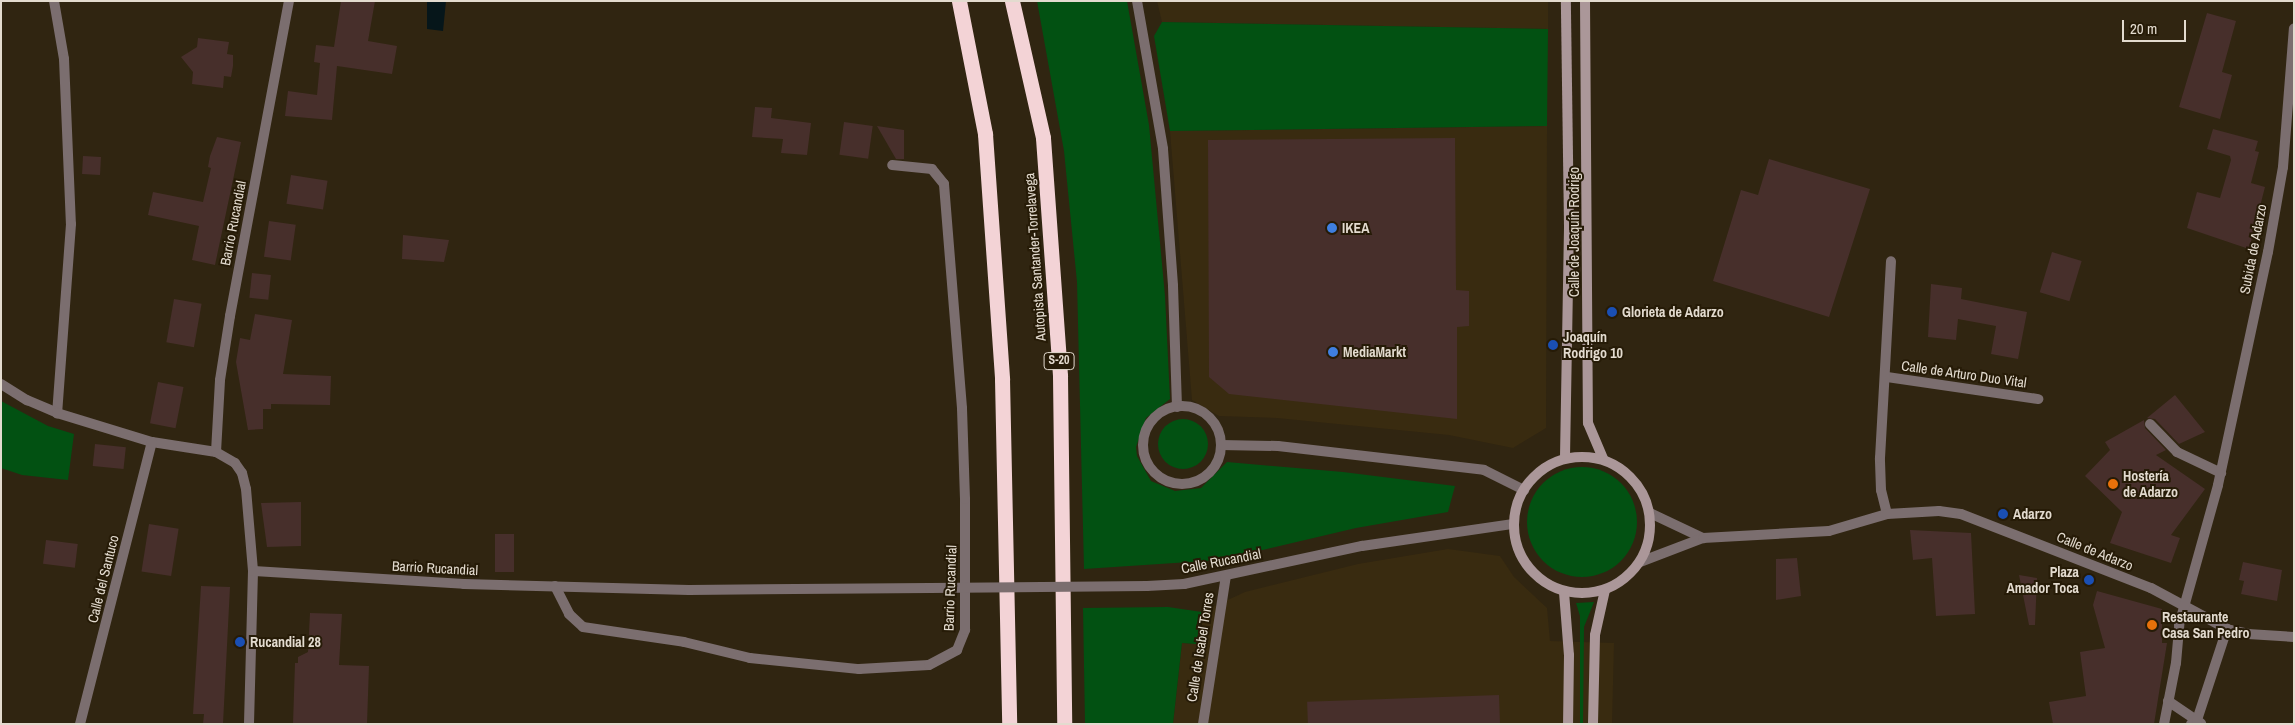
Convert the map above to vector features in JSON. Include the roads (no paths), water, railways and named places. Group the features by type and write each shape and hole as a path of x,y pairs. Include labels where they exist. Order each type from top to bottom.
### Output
{"highway":[{"path":"959,1 985,134 1002,379 1009,724"},
{"name":"Autopista Santander-Torrelavega","path":"1012,1 1044,148 1060,376 1064,724"}],"main road":[{"name":"Calle de Joaquín Rodrigo","path":"1565,457 1569,226 1566,1"},
{"name":"Calle de Joaquín Rodrigo","path":"1585,1 1588,423 1603,459"},
{"path":"1565,457 1603,459 1624,470 1636,483 1650,513 1650,534 1640,562 1624,580 1605,590 1564,592 1543,581 1527,566 1516,544 1513,524 1524,490 1540,471 1565,457"},
{"path":"1593,724 1595,634 1605,590"},
{"path":"1564,592 1569,655 1568,724"}],"street":[{"path":"54,1 64,59 71,224 57,413"},
{"name":"Barrio Rucandial","path":"216,452 220,380 230,316 288,1"},
{"path":"1137,1 1163,149 1173,286 1177,406"},
{"name":"Subida de Adarzo","path":"2164,724 2179,625 2221,473 2283,167 2294,28"},
{"name":"Barrio Rucandial","path":"555,586 569,614 583,627 684,642 750,658 859,668 929,665 957,650 965,630 965,490 962,408 944,184 932,169 892,165"},
{"name":"Calle de Arturo Duo Vital","path":"1887,514 1881,490 1880,458 1887,377 1892,261"},
{"name":"Calle de Arturo Duo Vital","path":"1887,377 2038,399"},
{"path":"1,384 27,400 57,413 152,442 216,452 228,457 242,473 253,571 248,724"},
{"path":"1177,406 1190,407 1207,416 1219,432 1221,445 1216,465 1200,480 1180,484 1170,482 1153,471 1144,452 1145,432 1158,415 1177,406"},
{"path":"2150,424 2177,452 2221,473"},
{"name":"Calle del Santuco","path":"81,723 152,442"},
{"path":"1221,445 1288,447 1484,470 1524,490"},
{"name":"Calle de Adarzo","path":"1640,562 1703,538 1829,532 1887,514 1939,511 1961,514 2186,604 2227,629 2248,634 2294,637"},
{"name":"Calle de Adarzo","path":"1650,513 1703,538"},
{"name":"Calle Rucandial","path":"930,588 1184,584 1362,546 1513,524"},
{"name":"Barrio Rucandial","path":"253,571 289,575 689,590 930,588"},
{"name":"Calle de Isabel Torres","path":"1203,724 1226,576"},
{"path":"2168,701 2197,723 2227,629"}],"place":[{"name":"IKEA","path":"1332,228"},
{"name":"Glorieta de Adarzo","path":"1612,312"},
{"name":"Joaquín Rodrigo 10","path":"1553,345"},
{"name":"MediaMarkt","path":"1333,352"},
{"name":"Hostería de Adarzo","path":"2113,484"},
{"name":"Adarzo","path":"2003,514"},
{"name":"Plaza Amador Toca","path":"2089,580"},
{"name":"Restaurante Casa San Pedro","path":"2152,625"},
{"name":"Rucandial 28","path":"240,642"}]}
